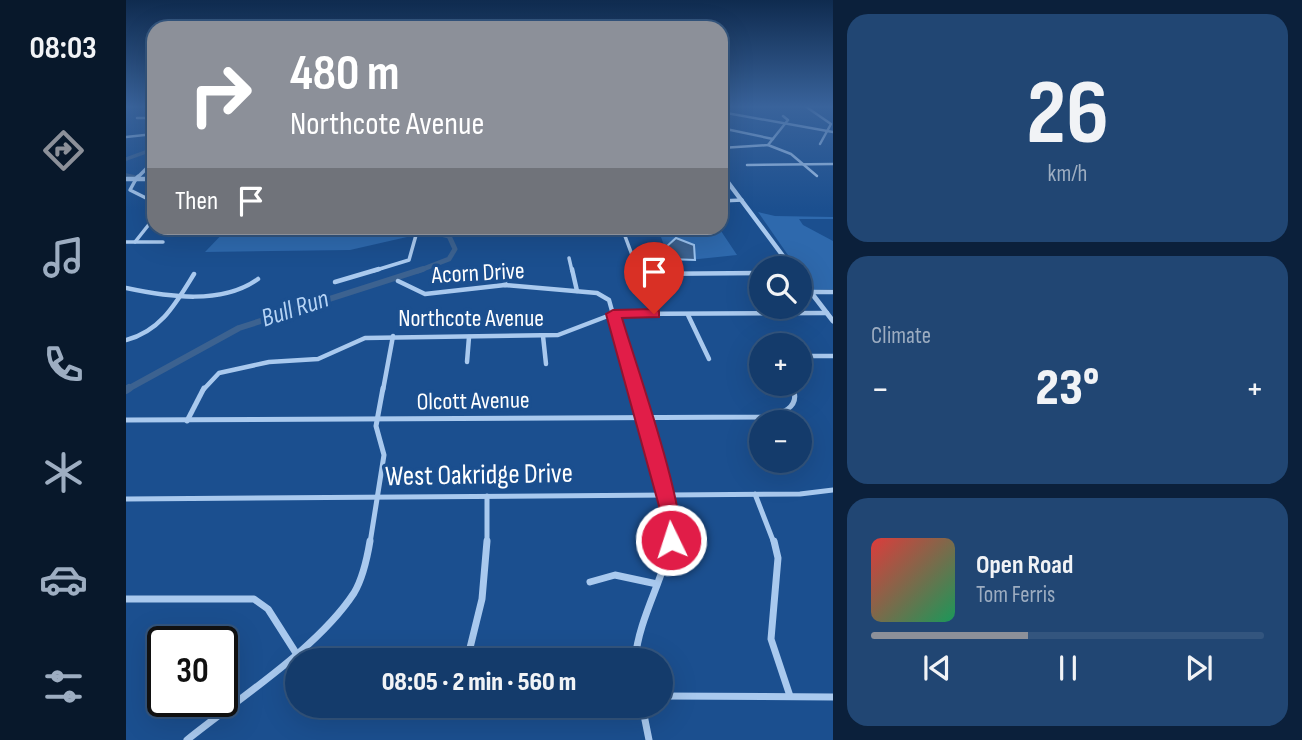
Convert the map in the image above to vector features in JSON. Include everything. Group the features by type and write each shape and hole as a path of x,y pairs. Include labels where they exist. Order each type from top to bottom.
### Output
{"street":[{"path":"768,145 772,141"},
{"path":"820,144 822,141"},
{"path":"728,148 768,145 791,154 817,176"},
{"path":"747,165 833,164"},
{"path":"147,168 130,190 147,198"},
{"path":"126,179 147,179"},
{"path":"728,182 783,256"},
{"path":"728,201 742,200"},
{"path":"134,242 147,225"},
{"path":"335,282 409,260 416,235"},
{"path":"625,235 654,314"},
{"path":"126,242 163,242"},
{"path":"569,258 577,291"},
{"path":"505,268 505,285"},
{"path":"640,274 749,273"},
{"path":"126,340 146,334 158,326 194,274"},
{"path":"126,288 147,293 232,293 258,279"},
{"name":"Acorn Drive","path":"398,281 412,290 429,294 505,285 577,291 604,296 609,300 613,314"},
{"path":"812,292 833,292"},
{"path":"812,293 833,321"},
{"name":"Northcote Avenue","path":"187,421 208,381 219,373 269,362 314,360 362,339 393,336 542,336 567,333 598,316 613,314 827,313"},
{"path":"613,314 666,495 672,535 668,557 641,619 637,648"},
{"path":"688,315 709,359"},
{"path":"302,648 332,623 355,592 367,562 385,449 376,432 377,420 393,336"},
{"path":"542,336 547,364"},
{"path":"467,362 469,337"},
{"path":"812,356 833,356"},
{"name":"Olcott Avenue","path":"126,420 774,416 789,411 794,396"},
{"name":"West Oakridge Drive","path":"126,499 755,494 833,491"},
{"path":"755,494 771,532 778,558 771,639 790,696"},
{"path":"470,648 485,589 488,551 487,496"},
{"path":"590,582 603,576 627,576 657,584"},
{"path":"126,599 254,599 268,609 293,648"},
{"path":"187,740 285,662"},
{"path":"673,696 833,697"},
{"path":"645,718 649,740"}],"shaded area":[{"path":"758,212 775,216 833,217 799,219 803,225 833,241 833,289 813,290 812,256 789,256"},
{"path":"221,235 408,235 350,250 205,252"},
{"path":"724,235 737,255 670,262 661,237"},
{"path":"676,238 694,245 695,260 670,259 666,247"}],"waterway":[{"name":"Bull Run","path":"126,159 147,152"},
{"name":"Bull Run","path":"126,175 135,177"},
{"name":"Bull Run","path":"418,271 449,259 455,249 449,236 445,235"},
{"name":"Bull Run","path":"129,388 126,390 239,328 423,269"}],"route":[{"path":"654,314 613,314 669,506 671,540"}]}
